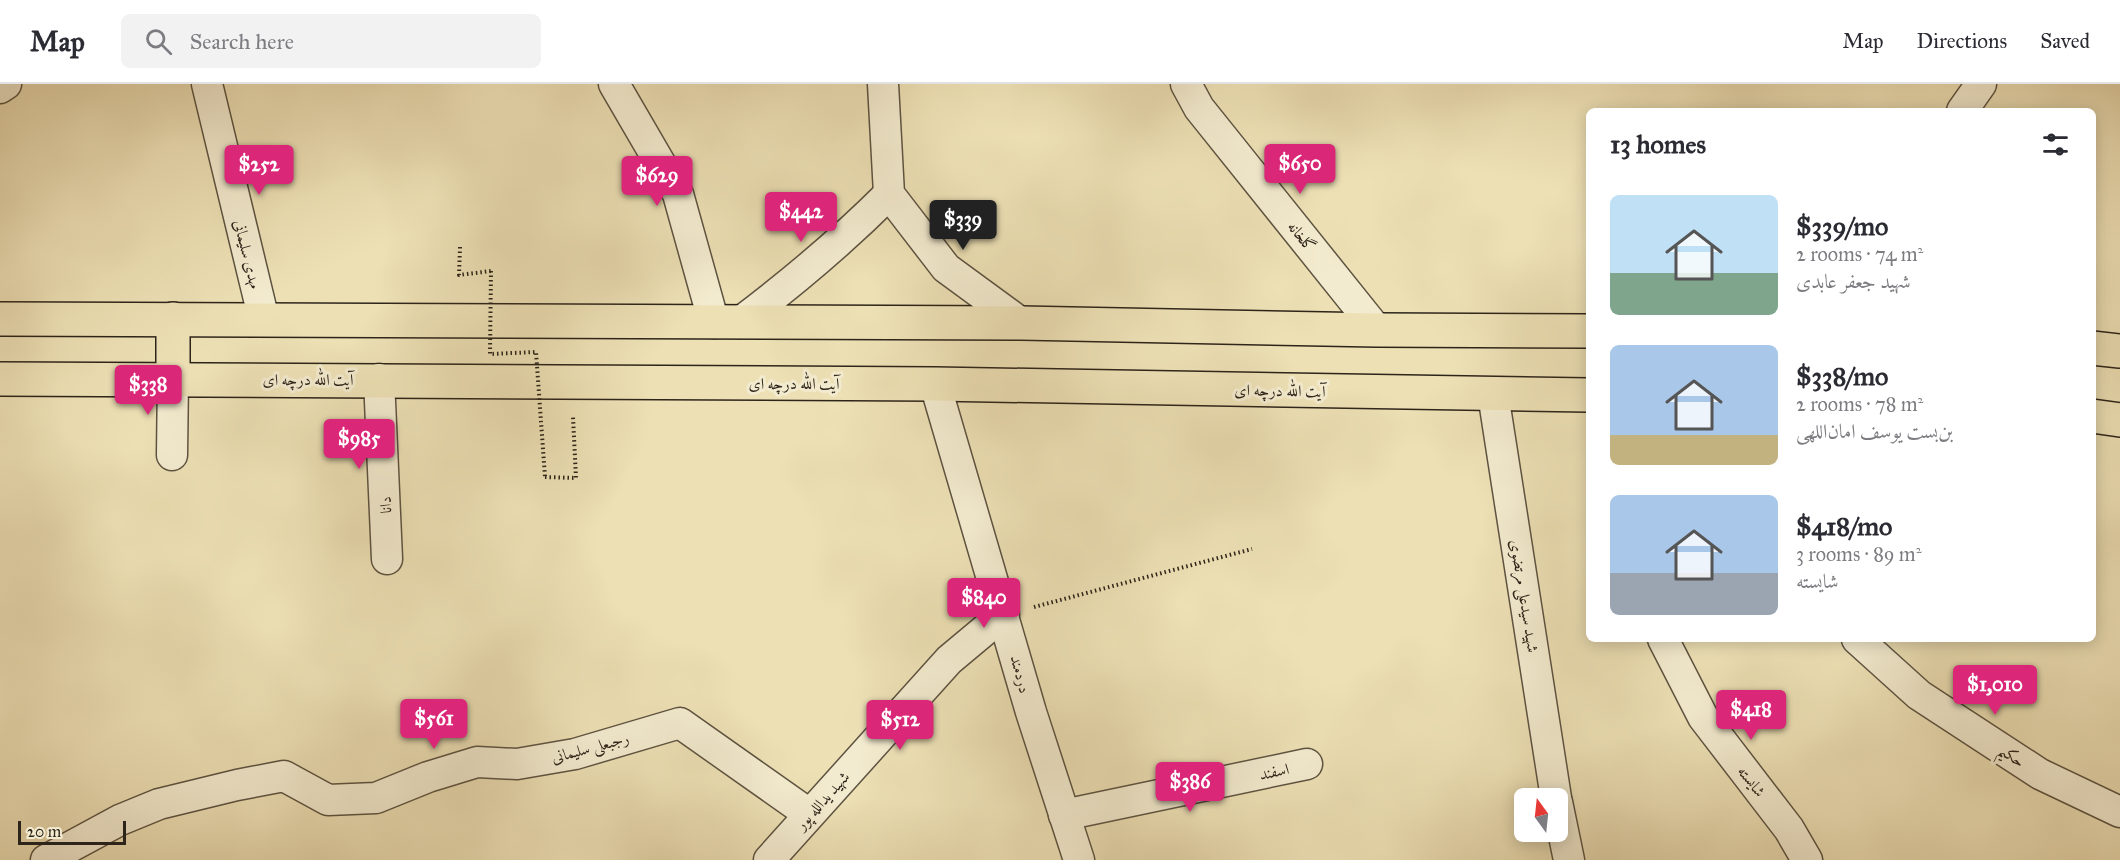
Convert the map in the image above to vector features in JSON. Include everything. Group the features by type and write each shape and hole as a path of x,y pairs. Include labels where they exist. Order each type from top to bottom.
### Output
{"main road":[{"path":"0,319 1021,323 1377,330 1586,331"},
{"path":"173,319 173,378"},
{"path":"2096,348 2120,351"},
{"name":"آیت الله درچه ای","path":"0,379 173,378 935,384 1586,395"},
{"path":"2096,417 2120,420"}],"street":[{"path":"0,88 6,84"},
{"name":"مهدی سلیمانی","path":"207,84 264,320"},
{"path":"614,84 678,194 727,323 834,247 889,194"},
{"path":"883,84 889,194 946,268 1021,323"},
{"name":"گلخانه","path":"1186,84 1199,108 1377,330"},
{"path":"1964,108 1981,84"},
{"path":"172,455 173,378"},
{"name":"دانا","path":"379,380 387,560"},
{"name":"دردمند","path":"935,384 1031,712 1079,860"},
{"name":"شهید سیدعلی مرتضوی","path":"1493,394 1555,788"},
{"name":"شهید یدالله پور","path":"769,860 949,660 1004,614"},
{"name":"شایسته","path":"1665,642 1703,717 1789,829 1807,860"},
{"name":"حکیم","path":"1860,642 1929,702 2040,774 2120,812"},
{"name":"رجبعلی سلیمانی","path":"46,860 120,820 159,804 237,785 284,776 328,800 376,798 428,777 477,762 517,764 575,754 680,723 809,813"},
{"name":"اسفند","path":"1064,815 1307,765"},
{"name":"شهید سیدعلی مرتضوی","path":"1565,842 1569,860"}],"path":[{"path":"460,247 459,275 491,271 490,354 536,352 545,477 576,478 572,381"},
{"path":"1004,614 1252,549"}]}
